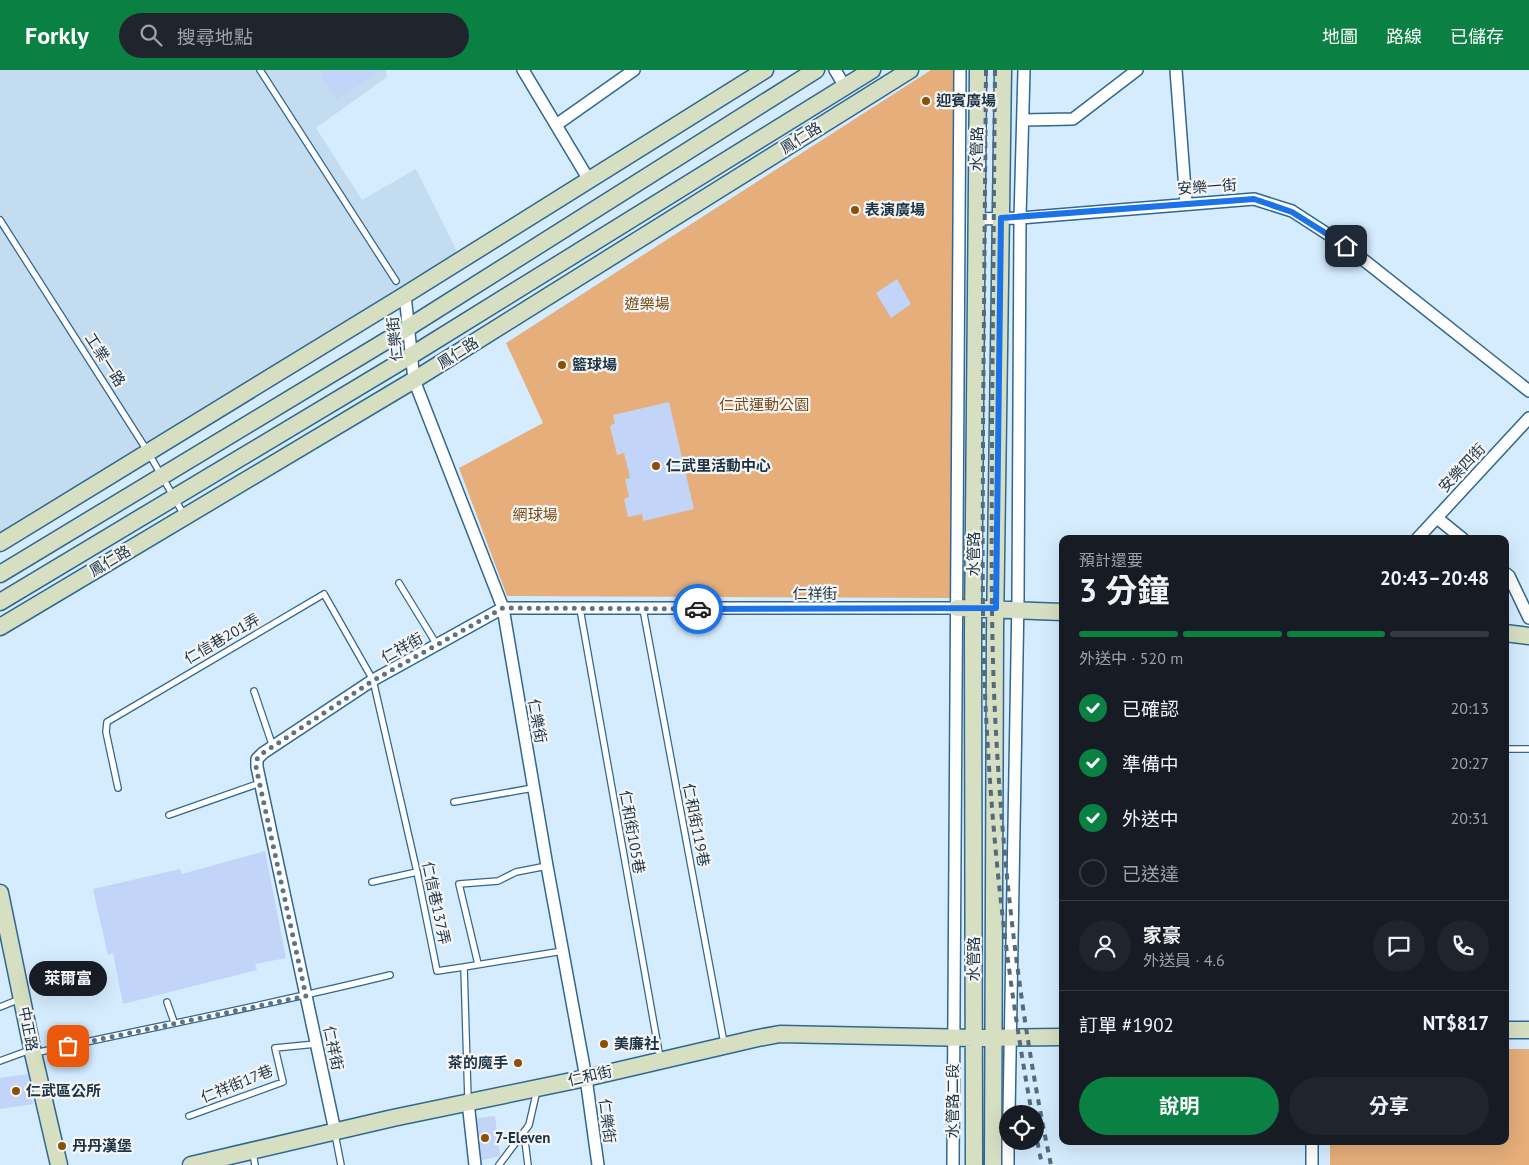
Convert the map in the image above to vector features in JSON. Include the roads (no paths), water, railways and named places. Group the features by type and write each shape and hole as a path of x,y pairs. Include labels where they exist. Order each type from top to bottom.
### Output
{"main road":[{"path":"0,543 405,295 765,70"},
{"path":"0,574 409,327 816,70"},
{"name":"鳳仁路","path":"0,602 412,355 872,70"},
{"name":"鳳仁路","path":"0,627 414,380 910,70"},
{"name":"水管路","path":"974,1038 965,608 976,219 978,70"},
{"name":"水管路","path":"1002,70 996,608 1002,1038"},
{"path":"965,608 1059,612"},
{"path":"1509,634 1529,636"},
{"name":"中正路","path":"0,893 58,1165"},
{"path":"1509,1030 1529,1030"},
{"name":"仁和街","path":"197,1164 254,1158 335,1132 780,1034 974,1038 1059,1037"},
{"name":"水管路二段","path":"974,1038 974,1165"},
{"path":"993,1165 1002,1038"}],"street":[{"path":"523,70 589,180"},
{"path":"556,125 634,70"},
{"path":"835,70 845,87"},
{"name":"水管路","path":"953,1037 965,608 960,70"},
{"path":"1008,1105 1002,1038 1018,609 1020,218 1024,70"},
{"path":"1023,120 1073,119 1137,70"},
{"path":"1176,70 1186,204"},
{"name":"安樂一街","path":"976,219 1020,218 1254,199 1292,212 1346,246 1529,391"},
{"name":"仁樂街","path":"405,295 414,380 503,608 547,866 586,1078 598,1165"},
{"name":"安樂四街","path":"1421,535 1529,418"},
{"path":"1437,518 1458,535"},
{"path":"1509,576 1529,618"},
{"name":"仁祥街","path":"335,1132 256,767 257,759 263,753 374,680 503,608 965,608"},
{"name":"水管路二段","path":"953,1037 953,1165"},
{"path":"468,1102 475,1165"},
{"path":"1312,1145 1312,1165"},
{"path":"1008,1150 1008,1165"}],"lane":[{"path":"260,70 396,281"},
{"name":"工業一路","path":"0,220 148,452 185,517"},
{"path":"399,583 437,645"},
{"name":"仁信巷201弄","path":"118,788 106,732 107,722 324,594 374,680"},
{"name":"仁和街105巷","path":"580,609 660,1060"},
{"name":"仁和街119巷","path":"643,609 724,1045"},
{"name":"仁信巷137弄","path":"374,680 437,971 464,967"},
{"path":"254,691 274,747"},
{"path":"1509,749 1529,749"},
{"path":"169,815 260,783"},
{"path":"454,802 534,788"},
{"path":"478,964 459,884 498,880 516,872 547,866"},
{"path":"372,882 417,872"},
{"path":"468,1102 464,967 563,951"},
{"path":"0,1061 33,1051 306,996 390,974"},
{"path":"0,1007 22,998"},
{"path":"167,1002 174,1022"},
{"name":"仁祥街17巷","path":"189,1116 283,1082 275,1048 316,1044"},
{"path":"499,1165 529,1125 537,1088"},
{"path":"335,1132 341,1165"},
{"path":"524,1133 528,1165"}],"railway":[{"path":"986,70 983,433 985,696 998,877 1016,1019 1030,1105"},
{"path":"995,70 992,540 996,733 999,787 1015,950 1040,1112 1051,1165"},
{"path":"1039,1150 1042,1165"}],"place":[{"name":"迎賓廣場","path":"926,101"},
{"name":"表演廣場","path":"855,210"},
{"name":"籃球場","path":"562,365"},
{"name":"仁武里活動中心","path":"656,466"},
{"name":"美廉社","path":"604,1044"},
{"name":"萊爾富","path":"68,1046"},
{"name":"茶的魔手","path":"518,1063"},
{"name":"仁武區公所","path":"16,1091"},
{"name":"7-Eleven","path":"485,1138"},
{"name":"丹丹漢堡","path":"62,1146"}],"park label":[{"name":"遊樂場","path":"647,304"},
{"name":"仁武運動公園","path":"764,405"},
{"name":"網球場","path":"535,515"}]}
